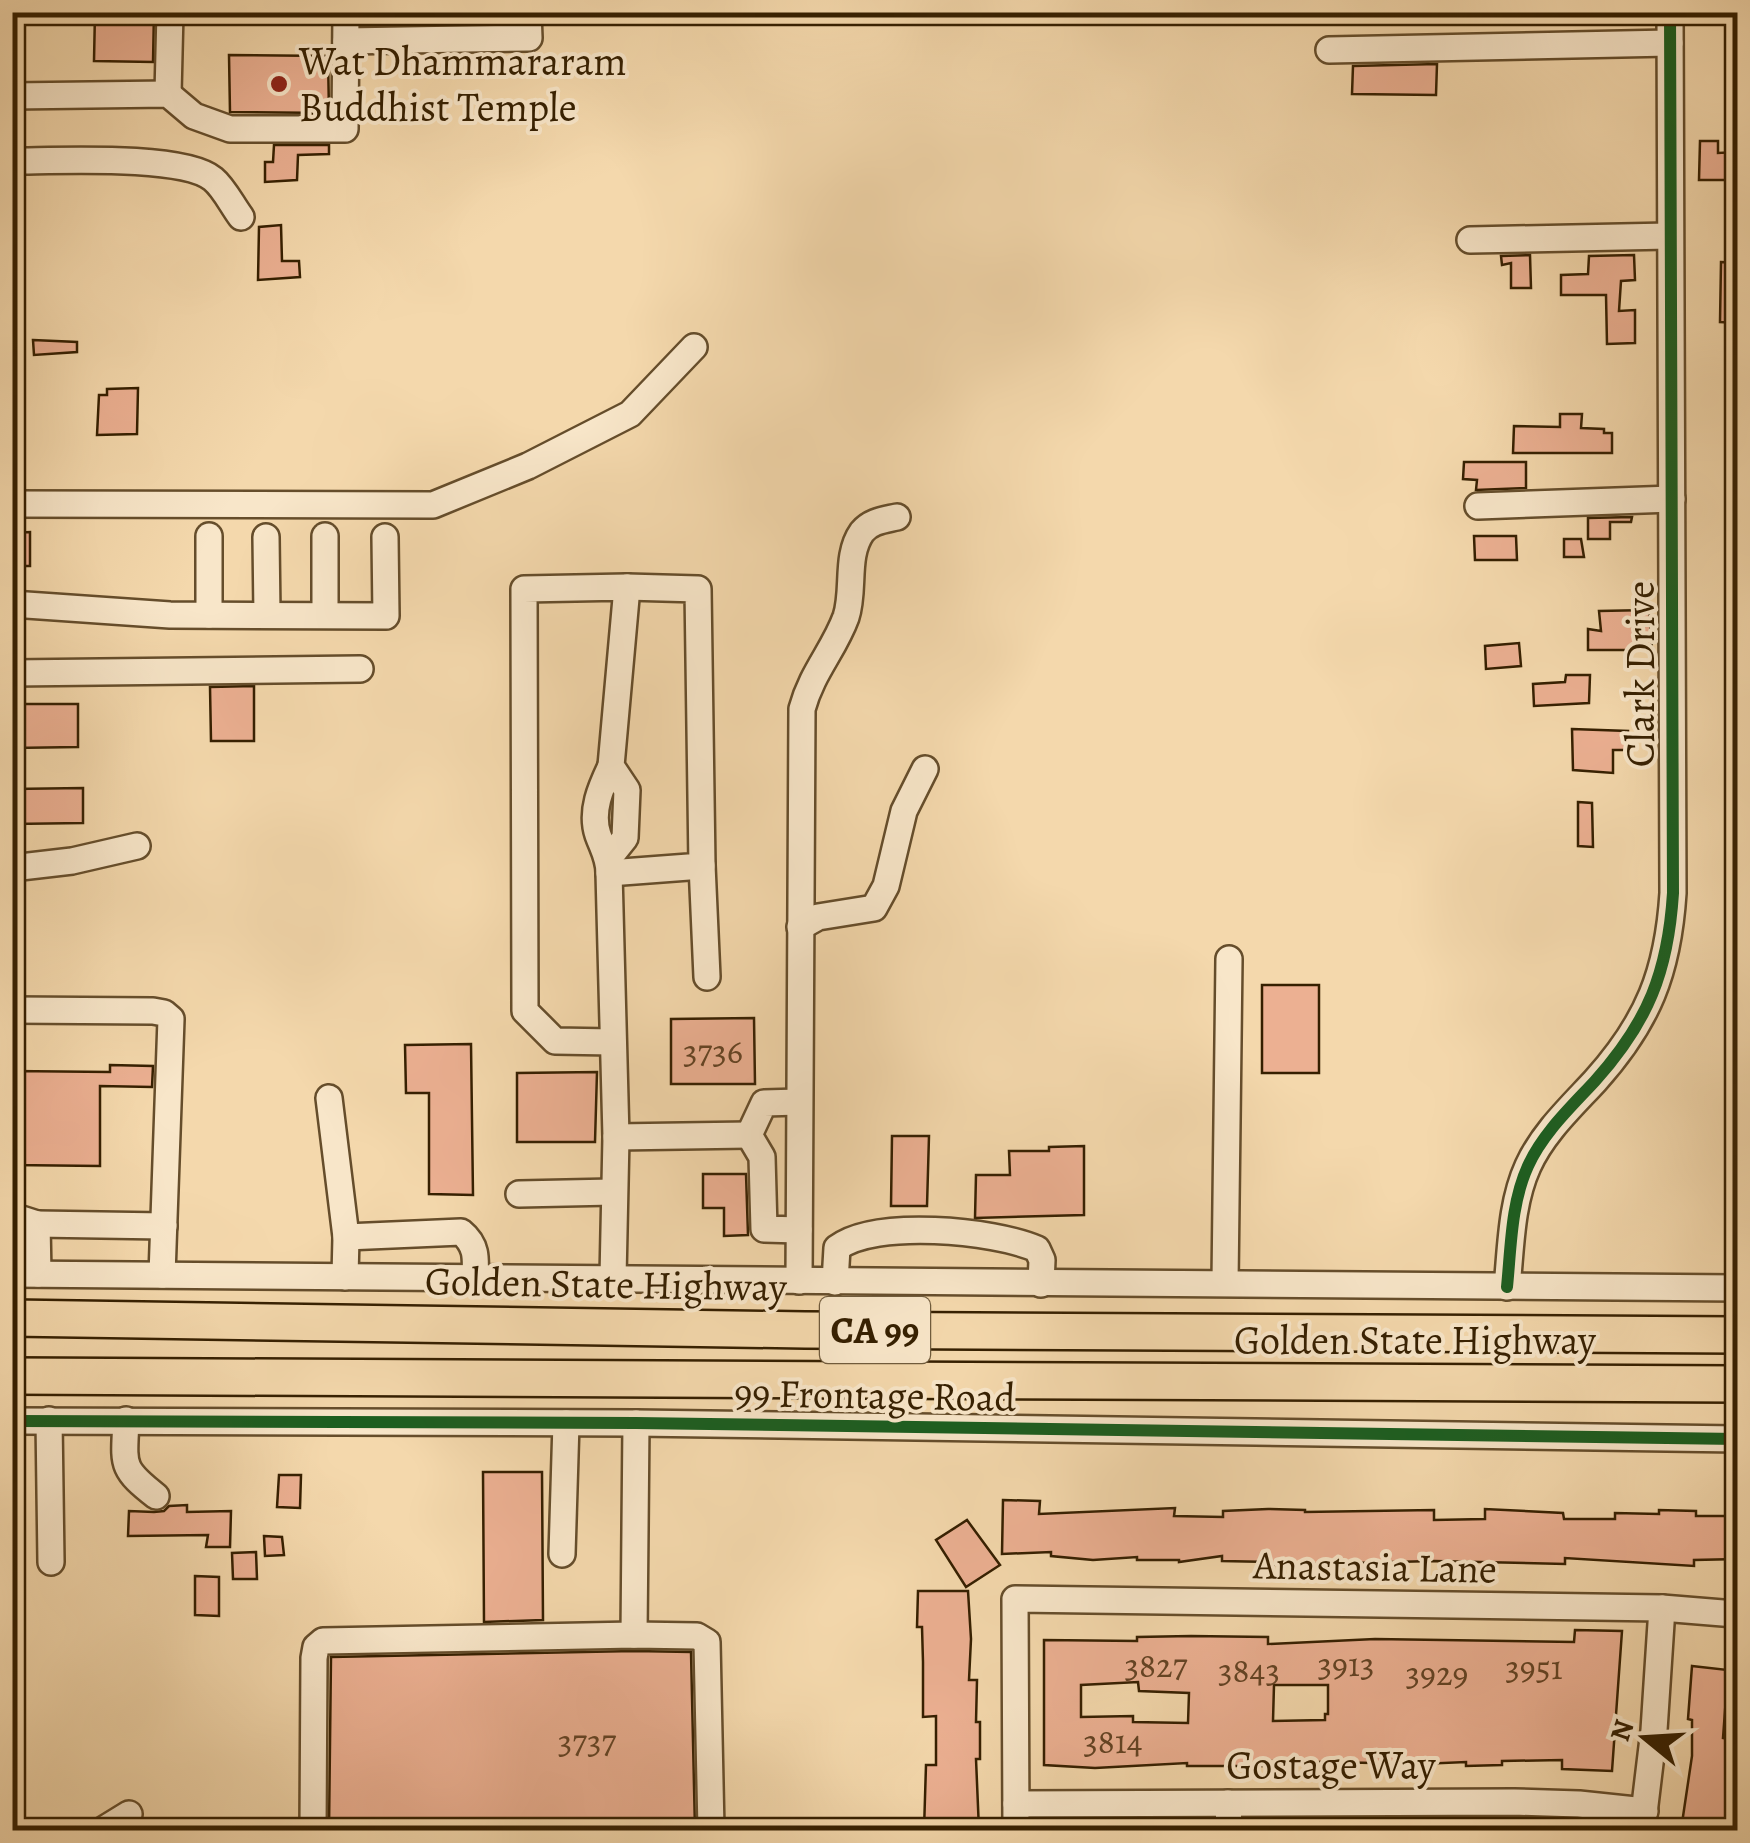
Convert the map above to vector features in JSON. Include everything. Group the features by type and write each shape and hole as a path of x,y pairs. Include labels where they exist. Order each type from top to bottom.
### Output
{"highway":[{"name":"Golden State Highway","path":"12,1318 805,1330 1738,1335"},
{"name":"Golden State Highway","path":"12,1376 1738,1384"}],"street":[{"path":"168,94 170,12"},
{"path":"12,96 168,94 194,116 230,129 345,129 346,12"},
{"path":"346,41 528,38 528,12"},
{"name":"Clark Drive","path":"1507,1287 1519,1191 1529,1163 1558,1121 1629,1041 1660,980 1671,932 1674,893 1670,12"},
{"path":"1329,50 1670,42"},
{"path":"12,161 193,168 214,180 240,217"},
{"path":"1470,240 1669,236"},
{"path":"12,504 432,505 528,466 630,414 694,347"},
{"path":"1478,506 1672,499"},
{"path":"799,1282 802,709 809,682 846,616 859,536 870,523 897,517"},
{"path":"208,536 208,616"},
{"path":"325,536 325,616"},
{"path":"12,604 208,616 386,616 385,536"},
{"path":"266,537 267,616"},
{"path":"627,588 611,766 598,794 597,832 614,856 702,865"},
{"path":"613,1042 556,1041 525,1011 524,589 698,589 707,977"},
{"path":"12,673 360,669"},
{"path":"611,766 627,790 614,856 613,1278"},
{"path":"800,927 818,918 874,908 886,886 904,811 925,769"},
{"path":"12,868 72,861 137,846"},
{"path":"1225,1283 1230,959"},
{"path":"12,1010 154,1011 164,1012 171,1019 162,1276"},
{"path":"329,1098 346,1237 345,1277"},
{"path":"750,1135 764,1103 799,1102"},
{"path":"616,1137 750,1135"},
{"path":"750,1135 762,1156 764,1229 799,1230"},
{"path":"519,1194 613,1192"},
{"path":"164,1226 25,1220 25,1274 1738,1288"},
{"path":"346,1237 460,1232 470,1240 476,1253 475,1278"},
{"path":"835,1282 837,1248 850,1238 868,1233 980,1232 1037,1248 1042,1260 1041,1284"},
{"name":"99 Frontage Road","path":"12,1420 636,1423 1738,1439"},
{"path":"49,1420 51,1562"},
{"path":"126,1420 124,1461 130,1476 156,1496"},
{"path":"562,1554 566,1423"},
{"path":"634,1635 636,1423"},
{"name":"Anastasia Lane","path":"1016,1804 1015,1599 1662,1608 1735,1614"},
{"path":"1644,1821 1662,1608"},
{"path":"314,1830 314,1658 322,1640 634,1635 697,1636 707,1642 711,1830"},
{"name":"Gostage Way","path":"1016,1804 1514,1802 1579,1804 1644,1821"},
{"path":"1228,1803 1229,1830"},
{"path":"1016,1804 1016,1830"},
{"path":"103,1830 129,1814"}],"building":[{"path":"95,12 154,12 153,62 94,61"},
{"name":"Wat Dhammararam Buddhist Temple","path":"229,55 328,56 329,113 230,112"},
{"path":"1437,64 1436,95 1352,94 1353,66"},
{"path":"1700,141 1718,141 1718,153 1738,152 1738,180 1699,180"},
{"path":"274,145 329,145 329,154 298,155 297,180 265,182 265,162 273,162"},
{"path":"281,225 282,261 299,261 300,277 258,280 259,227"},
{"path":"1530,255 1531,288 1511,288 1511,263 1502,265 1501,256"},
{"path":"1634,255 1635,280 1621,281 1619,311 1635,310 1635,343 1607,344 1606,295 1561,295 1561,275 1588,274 1589,256"},
{"path":"1721,262 1738,263 1738,323 1720,322"},
{"path":"33,340 77,342 77,352 34,355"},
{"path":"138,388 137,434 97,435 99,395 107,395 107,389"},
{"path":"1560,414 1582,414 1581,428 1612,433 1612,453 1513,453 1514,426 1560,427"},
{"path":"1464,462 1526,462 1526,488 1476,490 1477,480 1463,479"},
{"path":"1632,517 1631,522 1610,522 1610,539 1588,539 1588,518"},
{"path":"30,532 30,566 12,566 12,533"},
{"path":"1474,536 1516,536 1517,560 1475,560"},
{"path":"1564,539 1581,539 1584,557 1564,557"},
{"path":"1649,610 1652,650 1588,650 1588,629 1601,631 1599,611"},
{"path":"1519,643 1521,666 1486,669 1485,646"},
{"path":"1566,675 1590,675 1589,703 1534,706 1533,684 1565,682"},
{"path":"254,686 254,741 211,741 210,687"},
{"path":"12,704 78,704 78,747 12,748"},
{"path":"1572,729 1628,731 1628,750 1613,750 1613,773 1573,770"},
{"path":"83,788 83,823 12,824 12,789"},
{"path":"1578,802 1592,803 1593,847 1578,846"},
{"path":"1262,985 1319,985 1319,1073 1262,1073"},
{"path":"754,1018 755,1084 671,1084 671,1019"},
{"path":"471,1044 473,1195 429,1194 429,1093 406,1093 405,1045"},
{"path":"110,1065 153,1066 152,1087 100,1086 100,1166 12,1165 12,1071 110,1072"},
{"path":"597,1072 595,1142 517,1142 517,1073"},
{"path":"892,1136 929,1136 927,1206 891,1206"},
{"path":"1084,1146 1084,1215 975,1218 976,1175 1010,1175 1009,1151"},
{"path":"703,1174 746,1174 748,1235 724,1236 724,1208 703,1208"},
{"path":"483,1472 542,1472 543,1620 484,1622"},
{"path":"279,1475 301,1475 300,1508 277,1507"},
{"path":"1003,1500 1040,1501 1039,1514 1175,1508 1174,1516 1223,1517 1223,1511 1268,1509 1434,1510 1434,1520 1485,1519 1485,1509 1563,1513 1564,1519 1615,1519 1615,1513 1659,1514 1659,1510 1696,1511 1696,1516 1738,1516 1738,1559 1694,1560 1694,1566 1565,1558 1565,1564 1434,1561 1271,1565 1222,1561 1222,1556 1179,1562 1137,1557 1093,1560 1051,1556 1051,1552 1002,1554"},
{"path":"187,1505 187,1512 231,1511 230,1547 206,1547 208,1535 128,1536 129,1511 164,1511 169,1506"},
{"path":"967,1520 1000,1565 966,1587 936,1540"},
{"path":"264,1536 282,1537 284,1555 265,1556"},
{"path":"256,1552 257,1579 233,1579 232,1553"},
{"path":"195,1576 219,1577 219,1616 195,1615"},
{"path":"918,1591 968,1591 969,1680 977,1680 976,1722 980,1722 980,1759 976,1759 979,1830 924,1830 926,1765 936,1765 936,1716 923,1717"},
{"path":"1575,1630 1622,1631 1612,1771 1562,1769 1562,1760 1466,1766 1466,1762 1374,1766 1271,1761 1271,1766 1044,1765 1044,1640 1137,1641 1137,1637 1191,1636 1268,1637 1268,1644 1375,1639 1574,1642","holes":["1138,1682 1139,1691 1189,1693 1188,1723 1133,1722 1133,1716 1081,1717 1081,1685","1274,1685 1328,1685 1325,1720 1273,1721"]},
{"path":"691,1652 695,1830 329,1830 331,1657"},
{"path":"1692,1666 1728,1670 1723,1738 1738,1741 1731,1782 1738,1783 1736,1830 1681,1830 1692,1756 1692,1720 1688,1719"}],"cycle path":[{"path":"1507,1287 1515,1210 1528,1166 1549,1131 1613,1059 1642,1016 1660,972 1670,921 1670,12"},
{"path":"12,1421 636,1423 1738,1439"}],"place":[{"name":"Wat Dhammararam Buddhist Temple","path":"279,84"}]}
